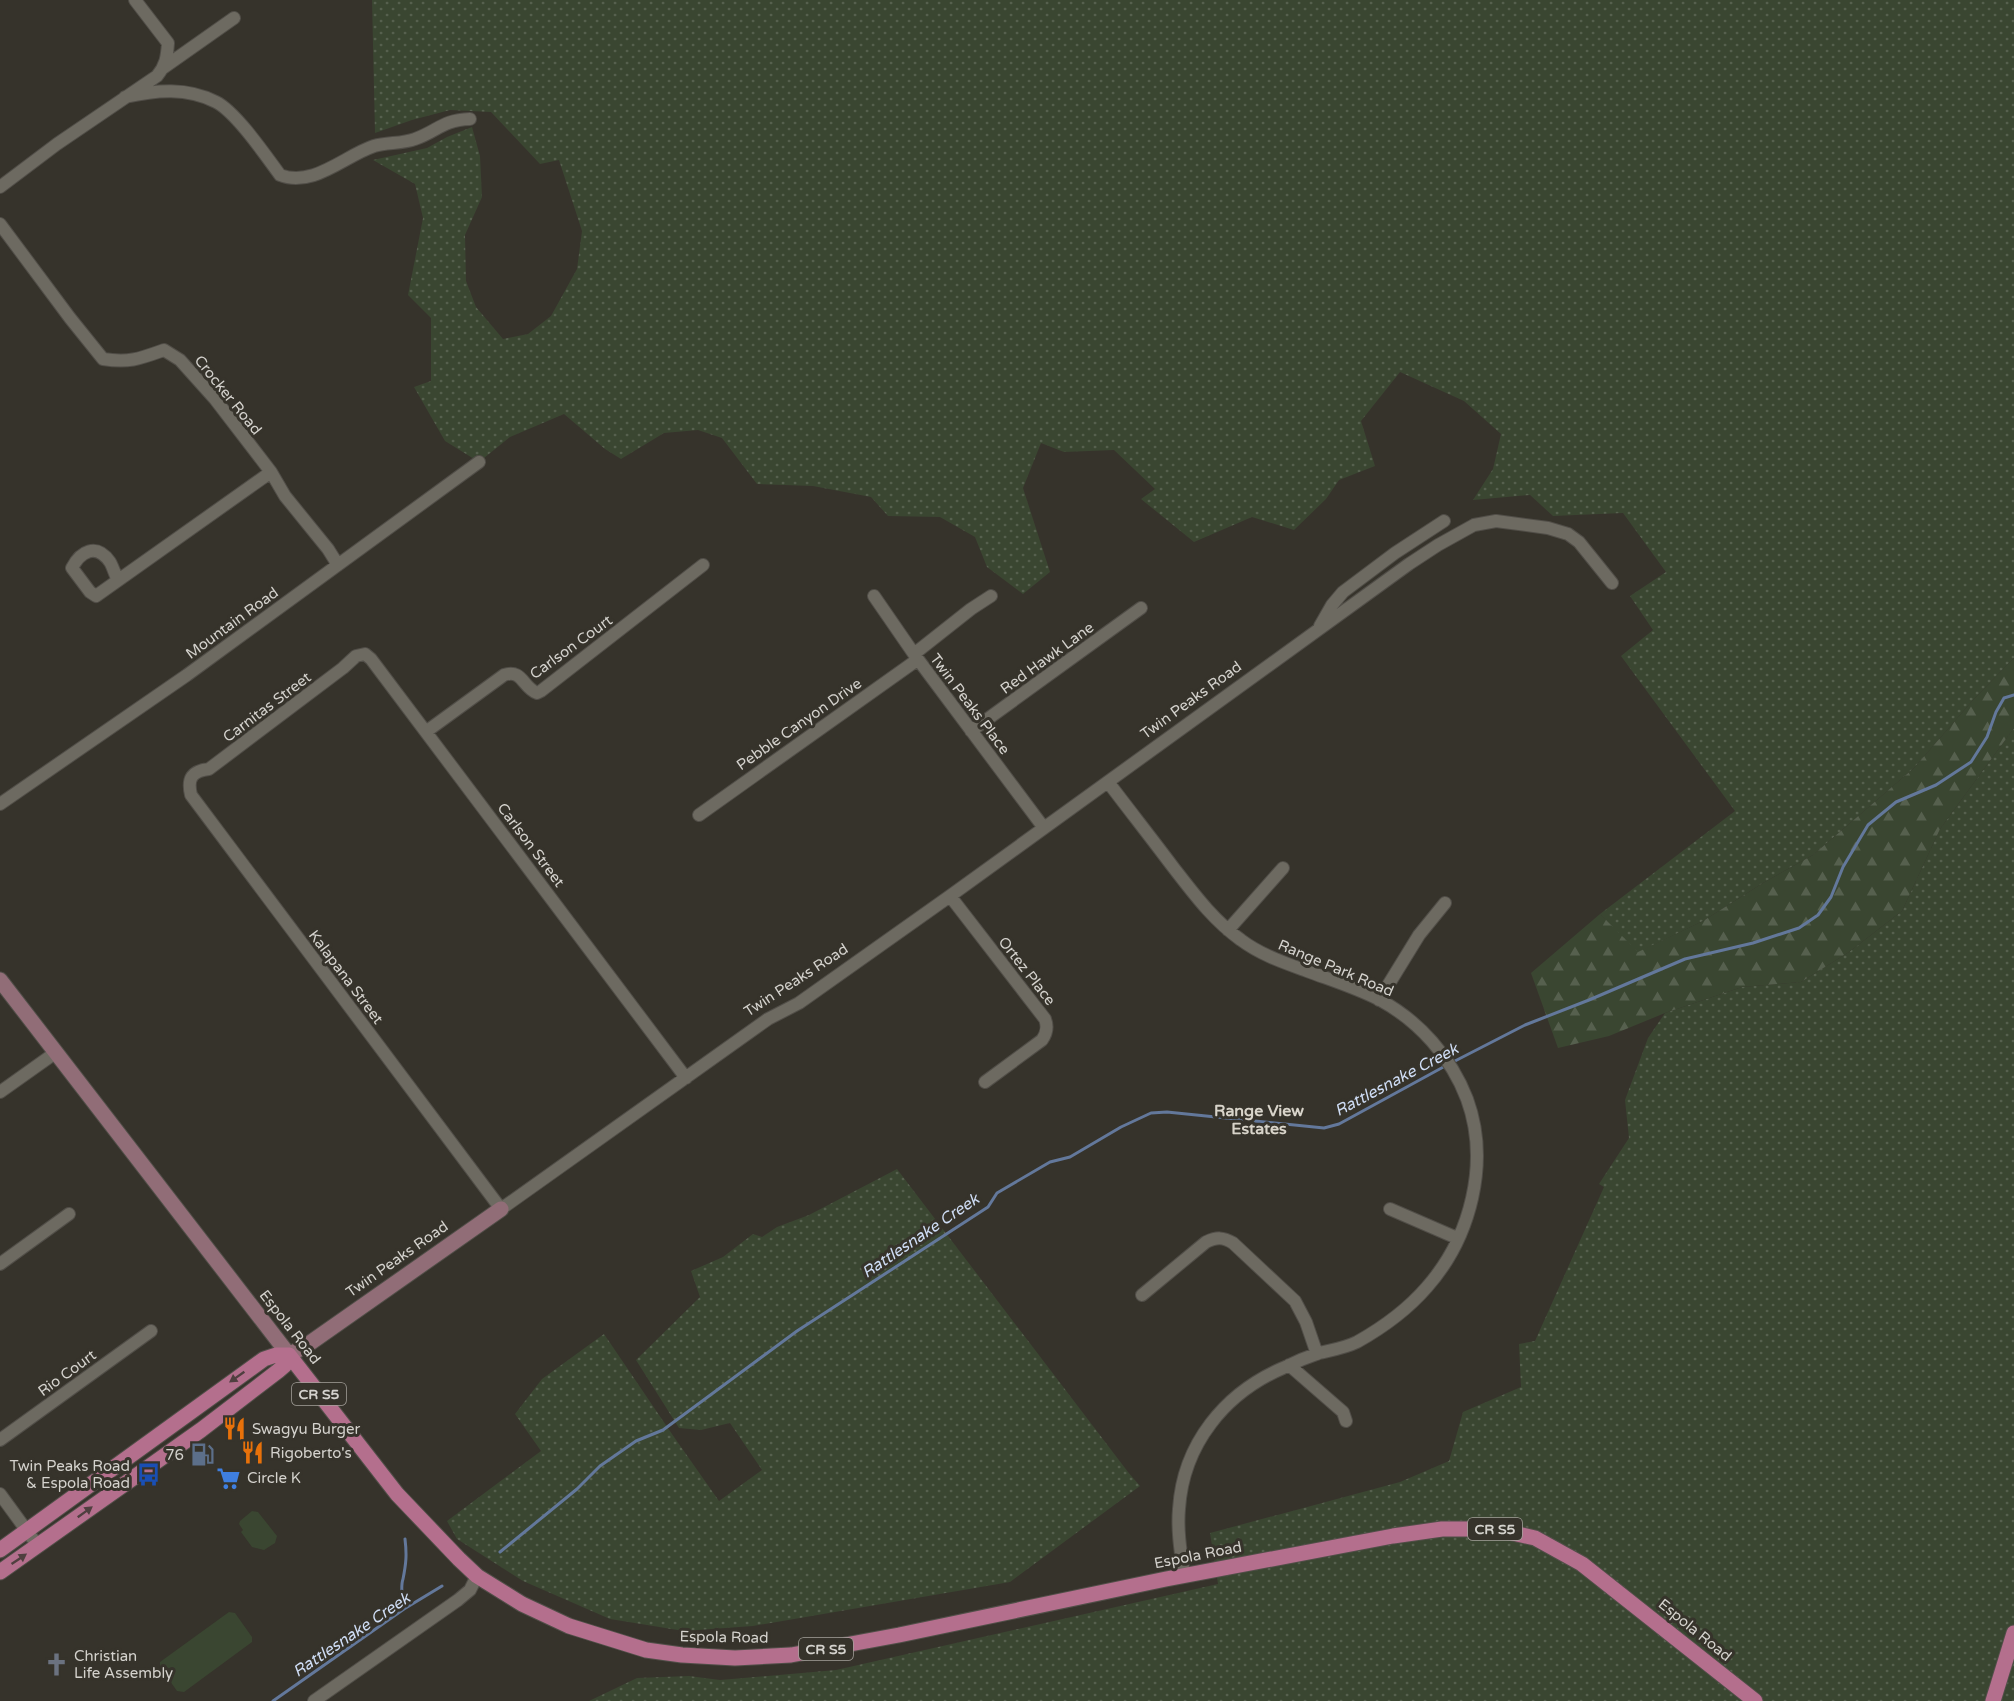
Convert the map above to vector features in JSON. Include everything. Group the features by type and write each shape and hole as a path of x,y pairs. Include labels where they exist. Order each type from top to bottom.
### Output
{"main road":[{"name":"Espola Road","path":"0,980 397,1494 477,1576 540,1613 607,1640 663,1653 735,1659 770,1657 820,1650 1184,1575 1442,1529 1495,1529 1535,1538 1582,1564 1755,1701"},
{"name":"Twin Peaks Road","path":"0,1550 264,1359 276,1355 289,1355 310,1343 501,1209"},
{"name":"Twin Peaks Road","path":"0,1572 201,1430 278,1371 285,1365 289,1355"},
{"path":"1994,1701 2014,1633"}],"street":[{"path":"0,187 157,76 163,68 168,43 135,0"},
{"path":"163,68 234,18"},
{"path":"125,97 150,91 186,92 218,102 240,124 280,175 301,179 320,173 376,146 411,141 455,120 470,119"},
{"name":"Crocker Road","path":"0,224 103,359 123,362 164,350 180,360 215,399 338,565"},
{"name":"Mountain Road","path":"0,804 187,675 479,462"},
{"path":"118,580 271,472"},
{"name":"Twin Peaks Road","path":"1318,630 1332,604 1343,592 1444,520"},
{"name":"Twin Peaks Road","path":"501,1209 768,1019 799,1003 1423,554 1455,534 1484,522 1496,521 1524,524 1568,534 1579,542 1612,583"},
{"name":"Carlson Court","path":"427,731 504,675 511,673 519,675 530,690 537,693 541,691 703,565"},
{"name":"Twin Peaks Place","path":"874,596 970,731 1044,828"},
{"name":"Pebble Canyon Drive","path":"699,815 916,657 971,609 991,596"},
{"name":"Red Hawk Lane","path":"970,731 1141,608"},
{"name":"Carlson Street","path":"343,668 356,656 365,654 371,659 686,1078"},
{"name":"Carnitas Street","path":"209,769 343,668"},
{"name":"Kalapana Street","path":"209,769 200,770 193,775 189,784 191,795 501,1209"},
{"name":"Range Park Road","path":"1108,782 1204,907 1228,930 1259,951 1379,999 1404,1016 1431,1040 1454,1070 1471,1109 1478,1148 1477,1173 1470,1208 1439,1272 1412,1303 1357,1342 1289,1365 1249,1387 1223,1408 1206,1429 1193,1451 1183,1484 1179,1509 1184,1575"},
{"path":"1228,930 1283,868"},
{"name":"Ortez Place","path":"950,896 1045,1019 1047,1026 1042,1040 985,1082"},
{"path":"1379,999 1419,935 1444,903"},
{"path":"0,1092 56,1053"},
{"path":"1390,1209 1457,1238"},
{"path":"0,1264 69,1215"},
{"path":"1142,1295 1206,1242 1215,1238 1225,1238 1294,1301 1306,1322 1317,1354"},
{"name":"Rio Court","path":"0,1440 152,1331"},
{"path":"1289,1365 1343,1412 1346,1420"},
{"path":"0,1494 38,1546"},
{"path":"314,1701 458,1600 470,1590 477,1576"}],"green space":[{"path":"372,0 2014,0 2014,658 1973,700 1914,768 1813,855 1703,921 1637,953 1600,914 1735,811 1621,656 1653,630 1630,596 1666,572 1623,513 1553,516 1530,495 1473,500 1493,469 1501,434 1464,401 1400,372 1361,421 1375,466 1339,480 1326,499 1294,530 1252,517 1194,542 1141,499 1155,489 1114,450 1064,452 1041,443 1023,488 1050,572 1023,594 987,567 975,537 940,517 888,516 871,497 813,486 757,484 722,438 698,430 664,433 621,459 605,449 564,414 510,437 479,462 445,441 414,387 431,381 431,318 408,295 423,218 415,184 373,160 427,148 472,127 480,156 482,197 465,235 466,281 476,307 503,339 528,334 551,316 577,269 582,231 559,160 540,164 491,112 450,110 375,133"},
{"path":"2014,658 2014,728 1940,829 1902,911 1849,952 1801,982 1742,987 1665,1013 1609,1036 1558,1048 1531,973 1600,914 1638,952 1703,921 1813,855 1914,768 1973,700"},
{"path":"2014,728 2014,1701 589,1701 637,1678 689,1676 720,1680 836,1670 1218,1584 1210,1533 1400,1482 1449,1461 1463,1412 1521,1387 1519,1344 1535,1341 1604,1187 1599,1184 1629,1138 1625,1100 1648,1038 1665,1013 1742,987 1801,982 1849,952 1902,911 1940,829"},
{"path":"897,1169 1140,1486 1010,1582 753,1626 684,1631 610,1619 523,1581 457,1539 447,1521 541,1451 515,1414 542,1379 604,1334 719,1501 762,1470 730,1423 701,1430 679,1428 636,1360 700,1297 691,1271 723,1257 753,1234 762,1237 777,1227 809,1215"},
{"path":"252,1511 258,1512 277,1536 275,1543 264,1550 252,1547 241,1532 243,1530 239,1524 240,1521"},
{"path":"229,1612 235,1613 252,1637 252,1642 184,1692 177,1691 160,1667 160,1662"}],"waterway":[{"name":"Rattlesnake Creek","path":"1453,1062 1525,1025 1685,959 1753,943 1799,928 1818,915 1831,897 1843,867 1868,825 1896,802 1936,785 1971,762 1987,737 2004,698 2014,695"},
{"name":"Rattlesnake Creek","path":"500,1552 577,1489 600,1466 636,1441 663,1430 797,1331 988,1207 997,1193 1050,1162 1070,1157 1121,1127 1151,1113 1167,1112 1324,1128 1339,1124 1447,1065"},
{"path":"403,1609 405,1539"},
{"name":"Rattlesnake Creek","path":"273,1701 404,1609 442,1586"}],"place":[{"name":"Swagyu Burger","path":"234,1429"},
{"name":"Rigoberto's","path":"252,1453"},
{"name":"76","path":"202,1455"},
{"name":"Twin Peaks Road & Espola Road","path":"148,1475"},
{"name":"Circle K","path":"229,1478"},
{"name":"Christian Life Assembly","path":"56,1665"}],"district":[{"name":"Range View Estates","path":"1259,1119"}]}
